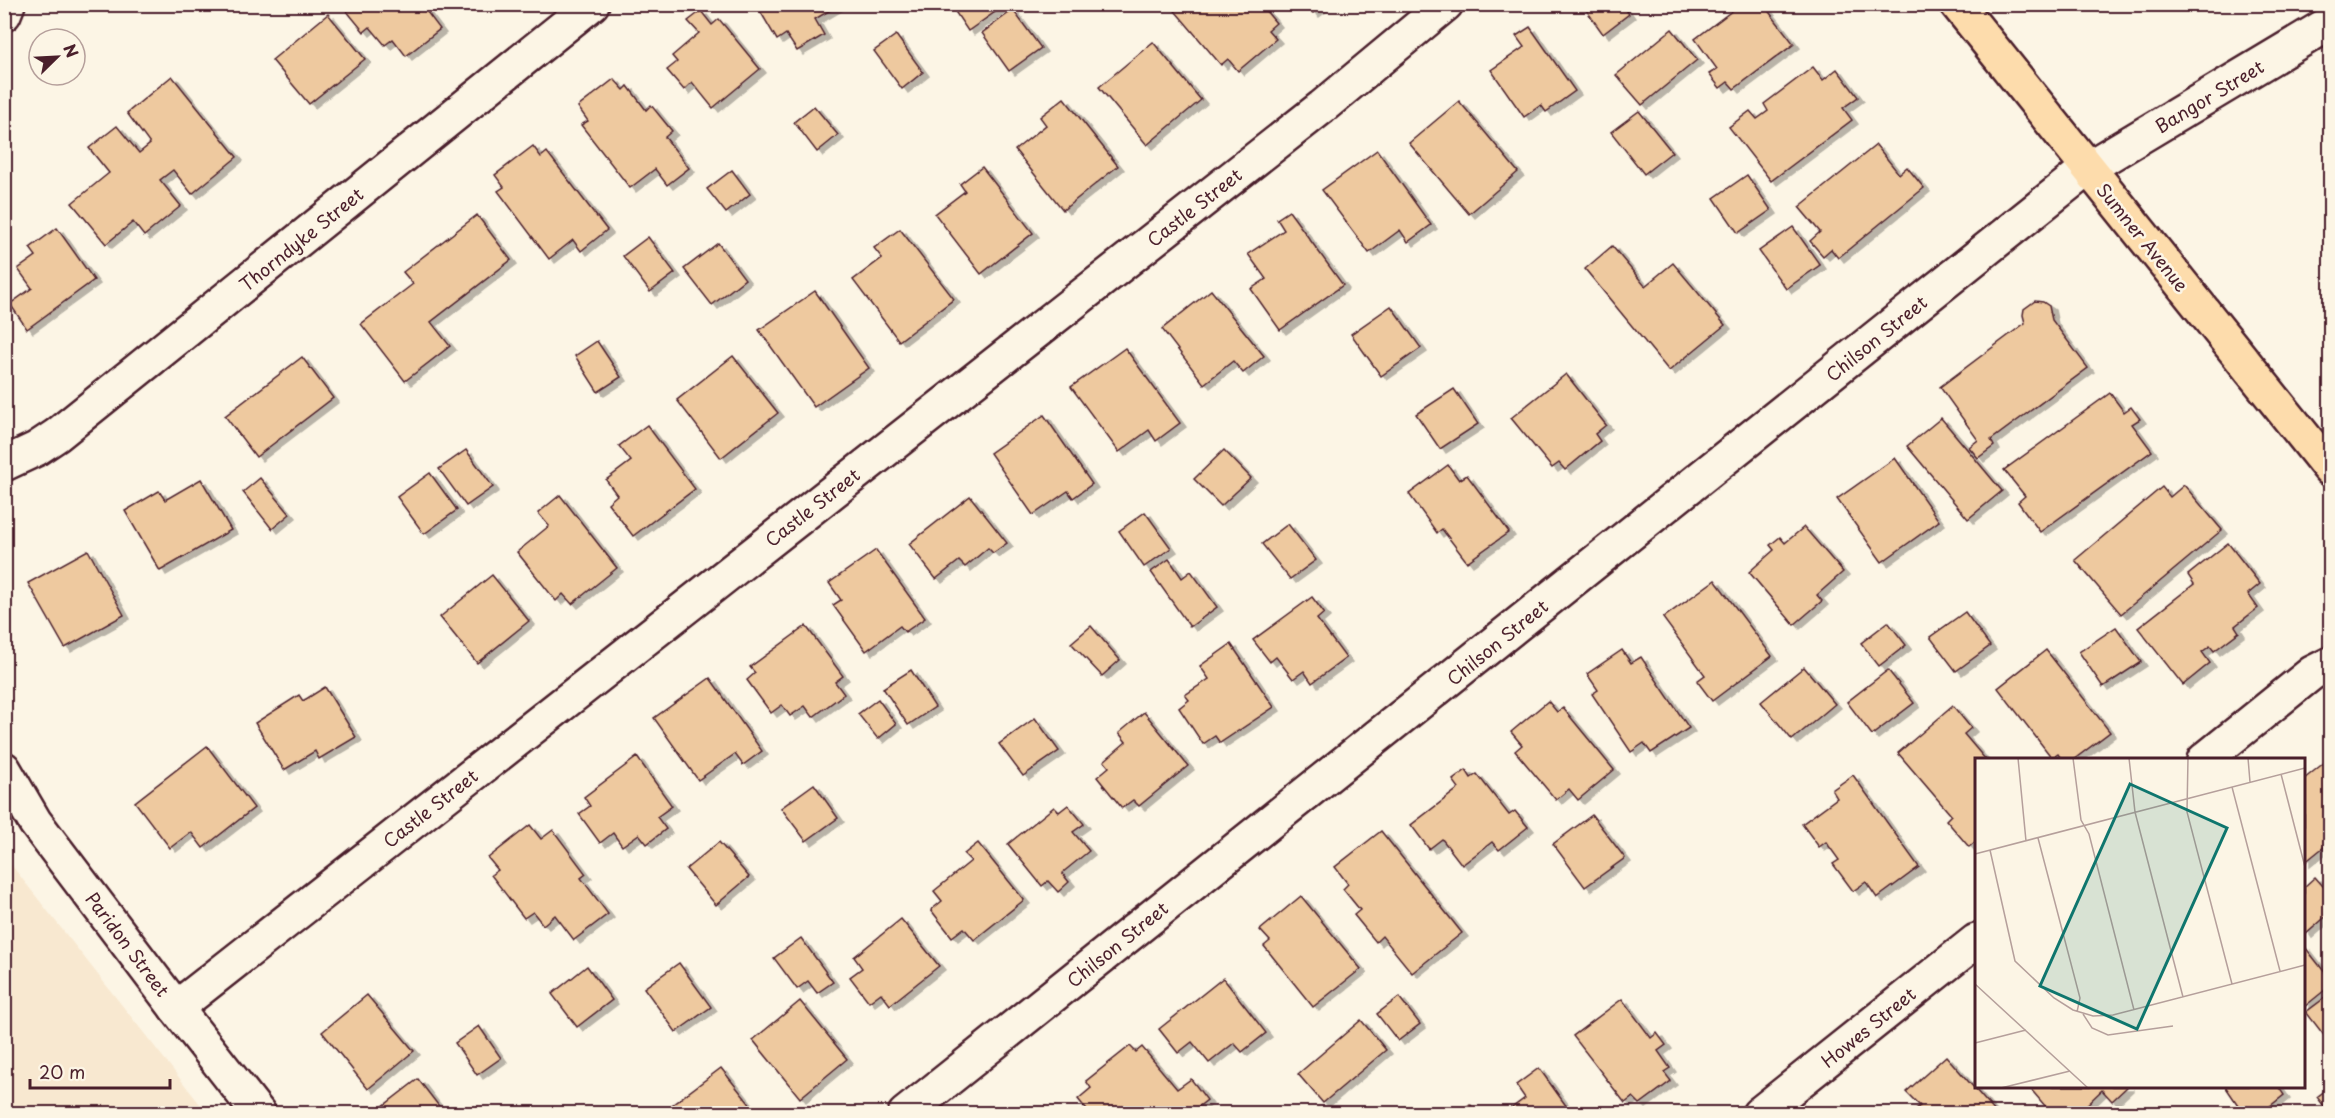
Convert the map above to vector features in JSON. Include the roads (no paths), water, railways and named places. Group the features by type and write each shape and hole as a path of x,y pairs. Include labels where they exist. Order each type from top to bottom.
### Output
{"main road":[{"name":"Sumner Avenue","path":"1957,4 2331,469"}],"street":[{"path":"4,14 8,4"},
{"name":"Thorndyke Street","path":"4,464 57,435 592,4"},
{"name":"Castle Street","path":"176,1008 1322,107 1446,4"},
{"name":"Bangor Street","path":"2088,168 2331,23"},
{"name":"Chilson Street","path":"905,1113 2088,168"},
{"path":"2205,758 2312,673 2331,664"},
{"name":"Paridon Street","path":"4,769 35,822 259,1113"},
{"name":"Howes Street","path":"1759,1113 1975,943"}]}
